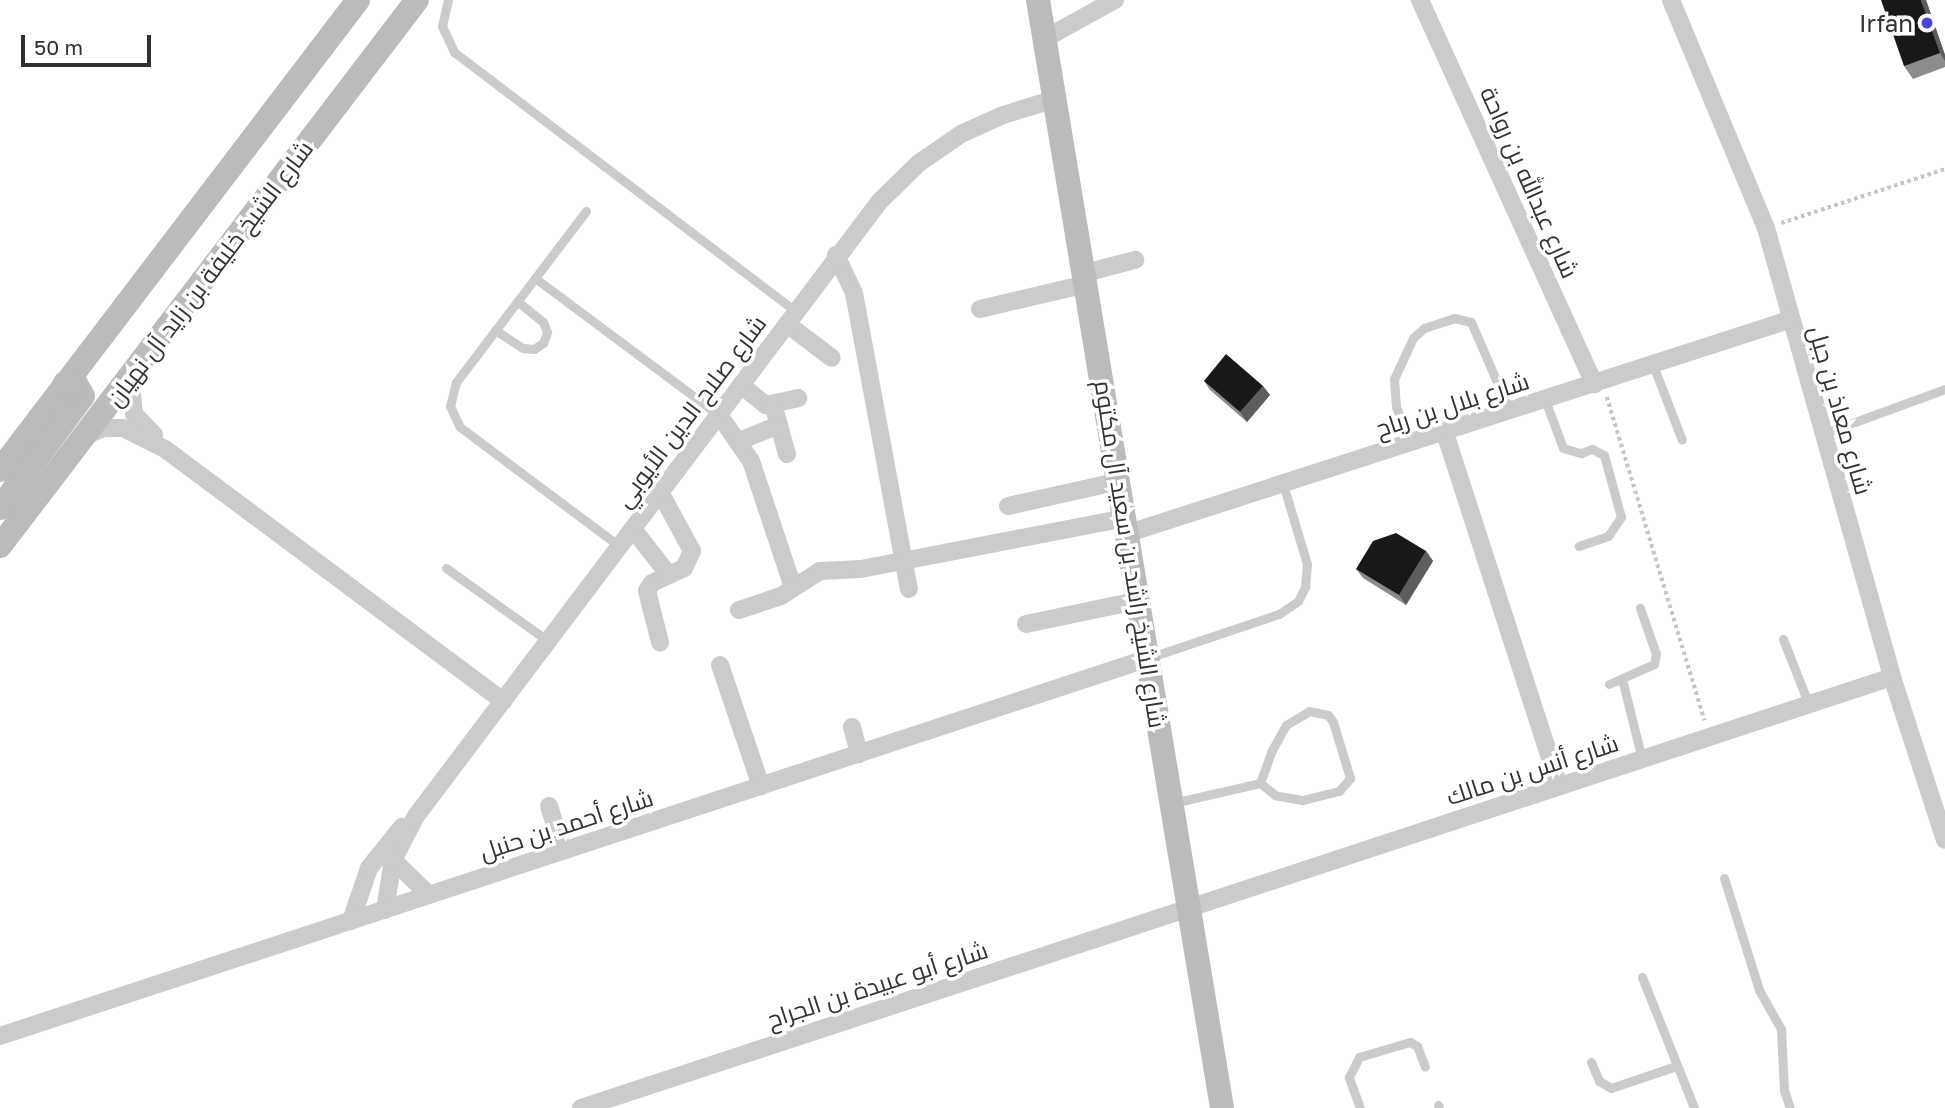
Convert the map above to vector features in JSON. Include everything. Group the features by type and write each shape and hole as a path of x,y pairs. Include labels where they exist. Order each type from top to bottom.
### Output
{"street":[{"name":"شارع الشيخ خليفة بن زايد آل نهيان","path":"0,470 358,0"},
{"name":"شارع الشيخ خليفة بن زايد آل نهيان","path":"0,546 417,0"},
{"name":"شارع الشيخ راشد بن سعيد آل مكتوم","path":"1038,0 1128,526 1136,601 1222,1108"},
{"path":"1044,39 1115,0"},
{"name":"شارع عبدالله بن رواحة","path":"1420,0 1598,383"},
{"name":"شارع معاذ بن جبل","path":"1671,0 1766,228 1892,677 1945,839"},
{"name":"شارع صلاح الدين الأيوبي","path":"351,921 373,862 416,816 792,318 836,255 899,181 941,147 992,119 1055,99"},
{"path":"836,255 854,293 909,589"},
{"path":"980,309 1086,278 1135,260"},
{"path":"792,318 832,358"},
{"name":"شارع بلال بن رباح","path":"739,610 781,596 820,571 861,569 904,559 1128,526 1283,484 1790,320"},
{"path":"130,376 134,414 165,449"},
{"path":"0,508 83,396 76,384 65,383"},
{"path":"741,385 762,404 798,398"},
{"path":"773,404 787,454"},
{"path":"719,415 739,441 754,469 793,587"},
{"path":"739,441 779,425"},
{"path":"85,435 104,428 123,428 165,449 503,701"},
{"path":"1445,433 1559,786"},
{"path":"1008,506 1120,481"},
{"path":"660,492 692,551 687,565 648,590 660,642"},
{"path":"633,528 669,575"},
{"path":"1026,624 1136,601"},
{"name":"شارع أحمد بن حنبل","path":"0,1036 1146,659"},
{"path":"720,665 761,786"},
{"name":"شارع أنس بن مالك","path":"1188,906 1892,677"},
{"path":"852,727 859,754"},
{"path":"549,806 563,851"},
{"name":"شارع صلاح الدين الأيوبي","path":"384,909 393,860 416,816"},
{"path":"393,860 429,895"},
{"name":"شارع أبو عبيدة بن الجراح","path":"582,1108 1188,906"}],"lane":[{"path":"447,0 442,26 454,52 792,318"},
{"path":"586,211 452,389 450,406 455,421 619,546"},
{"path":"535,278 719,415"},
{"path":"495,330 523,348 534,349 543,343 547,332 543,322 517,301"},
{"path":"1410,444 1396,407 1394,379 1413,338 1424,328 1454,318 1471,322 1510,412"},
{"path":"1653,365 1682,440"},
{"path":"1822,434 1945,389"},
{"path":"1545,400 1563,448 1581,453 1592,449 1604,455 1621,517 1608,536 1579,546"},
{"path":"1146,659 1279,614 1298,601 1308,572 1283,484"},
{"path":"446,568 548,641"},
{"path":"1609,684 1654,664 1656,654 1640,608"},
{"path":"1783,639 1809,705"},
{"path":"1622,679 1642,759"},
{"path":"1171,804 1260,783 1275,794 1302,800 1345,787 1350,768 1328,715 1309,711 1286,725 1260,783"},
{"path":"1724,878 1759,990 1781,1029 1784,1090 1790,1108"},
{"path":"1642,976 1694,1108"},
{"path":"1360,1108 1349,1077 1359,1057 1410,1042 1417,1046 1425,1067"},
{"path":"1591,1062 1599,1081 1611,1088 1676,1066"}],"path":[{"path":"1766,228 1945,169"},
{"path":"1598,383 1710,737"}],"building":[{"path":"1881,0 1921,0 1940,53 1904,66"},
{"path":"1226,354 1263,386 1240,412 1204,381"},
{"path":"1396,533 1426,551 1399,595 1356,569 1373,541"}],"place":[{"name":"Irfan","path":"1927,23"}]}
